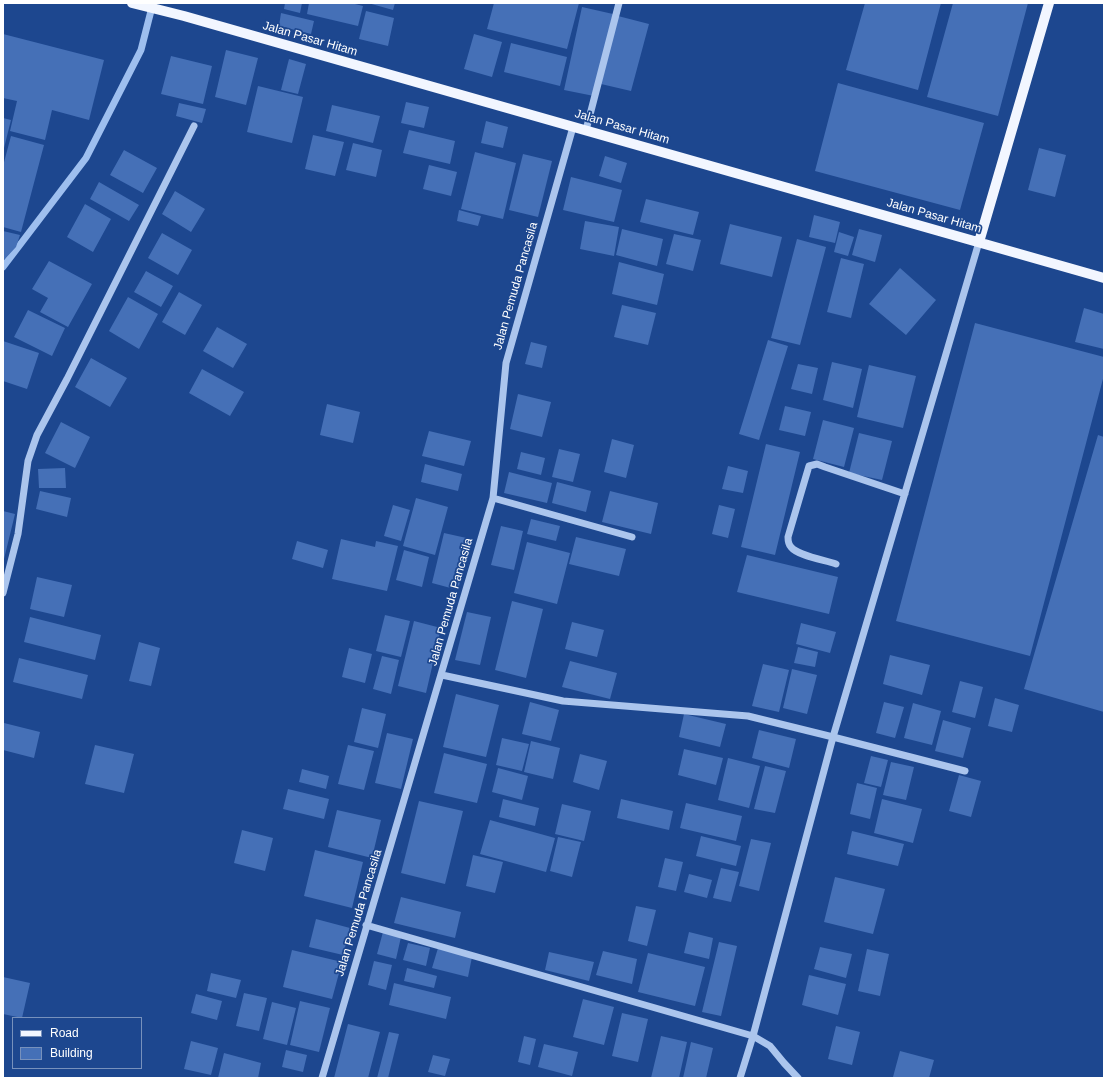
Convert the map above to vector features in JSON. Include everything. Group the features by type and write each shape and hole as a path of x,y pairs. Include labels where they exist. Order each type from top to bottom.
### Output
{"main road":[{"name":"Jalan Pasar Hitam","path":"134,3 1104,278"},
{"path":"979,242 1049,3"}],"street":[{"path":"586,130 619,3"},
{"path":"3,593 18,534 28,461 37,435 67,380 194,126"},
{"name":"Jalan Pemuda Pancasila","path":"322,1078 493,498 506,363 573,127"},
{"path":"740,1078 753,1036 833,737 979,242"},
{"path":"836,564 803,554 792,548 789,544 788,537 809,466 817,464 825,466 905,494"},
{"path":"493,498 632,537"},
{"path":"442,675 563,701 748,716 965,771"},
{"path":"366,925 753,1036 770,1046 798,1078"}],"building":[{"path":"285,3 302,3 300,13 284,9"},
{"path":"309,3 351,3 363,6 358,26 307,14"},
{"path":"368,3 395,3 393,10"},
{"path":"494,3 579,3 567,49 487,29"},
{"path":"865,3 941,3 918,90 846,70"},
{"path":"953,3 1028,3 998,116 927,97"},
{"path":"582,7 613,14 594,96 564,90"},
{"path":"366,11 394,18 388,46 359,39"},
{"path":"281,13 314,21 311,34 279,26"},
{"path":"618,16 649,24 631,91 601,84"},
{"path":"3,34 104,60 89,120 52,110 45,140 10,131 17,101 3,98"},
{"path":"474,34 502,42 492,77 464,69"},
{"path":"511,43 567,57 560,86 504,72"},
{"path":"226,50 258,58 246,105 215,97"},
{"path":"171,56 212,66 203,104 161,94"},
{"path":"289,59 306,64 298,94 281,90"},
{"path":"838,83 984,123 960,210 815,171"},
{"path":"258,86 303,97 292,143 247,132"},
{"path":"406,102 429,107 424,128 401,123"},
{"path":"179,103 206,109 202,123 176,116"},
{"path":"332,105 380,116 373,143 326,131"},
{"path":"3,118 11,120 4,148 3,148"},
{"path":"486,121 508,127 503,148 481,143"},
{"path":"409,130 455,141 450,164 403,153"},
{"path":"313,135 344,142 335,176 305,169"},
{"path":"11,136 44,145 21,232 3,227 3,166"},
{"path":"353,143 382,150 376,177 346,170"},
{"path":"1039,148 1066,155 1055,197 1028,190"},
{"path":"124,150 157,168 143,193 110,175"},
{"path":"475,152 516,163 503,219 461,209"},
{"path":"523,154 552,161 538,217 509,210"},
{"path":"605,156 627,163 621,183 599,176"},
{"path":"429,165 457,172 451,196 423,189"},
{"path":"571,177 622,190 614,222 563,210"},
{"path":"99,182 139,205 129,221 90,199"},
{"path":"175,191 205,209 191,232 162,214"},
{"path":"646,199 699,212 693,235 640,222"},
{"path":"85,204 111,219 93,252 67,237"},
{"path":"459,210 481,216 478,226 457,221"},
{"path":"814,215 840,222 835,243 809,237"},
{"path":"585,221 619,227 614,256 580,249"},
{"path":"730,224 782,237 772,277 720,264"},
{"path":"622,229 663,239 657,266 616,255"},
{"path":"859,229 882,235 875,262 852,255"},
{"path":"3,231 20,235 16,247 3,261"},
{"path":"839,232 854,237 848,256 834,252"},
{"path":"162,233 192,250 178,275 148,258"},
{"path":"674,234 701,240 693,271 666,264"},
{"path":"797,239 826,247 800,345 771,338"},
{"path":"841,258 864,264 851,318 827,312"},
{"path":"49,261 92,284 68,327 40,312 48,298 32,289"},
{"path":"619,262 664,274 657,305 612,294"},
{"path":"900,268 936,300 906,335 869,304"},
{"path":"146,271 173,286 161,307 134,292"},
{"path":"179,292 202,305 185,335 162,322"},
{"path":"128,297 158,314 139,349 109,331"},
{"path":"622,305 656,313 648,345 614,337"},
{"path":"1084,308 1104,314 1104,349 1075,342"},
{"path":"28,310 65,328 52,356 14,337"},
{"path":"975,323 1104,357 1104,375 1030,656 896,621"},
{"path":"217,327 247,344 233,368 203,351"},
{"path":"768,340 788,346 759,440 739,434"},
{"path":"3,341 39,353 27,389 3,381"},
{"path":"531,342 547,346 542,368 525,364"},
{"path":"91,358 127,378 110,407 75,387"},
{"path":"832,362 862,369 853,408 823,400"},
{"path":"798,364 818,368 812,394 791,389"},
{"path":"869,365 916,376 903,428 857,417"},
{"path":"202,369 244,392 230,416 189,393"},
{"path":"518,394 551,402 542,437 510,429"},
{"path":"327,404 360,412 353,443 320,435"},
{"path":"785,406 811,412 805,436 779,430"},
{"path":"823,420 854,428 844,467 813,459"},
{"path":"61,422 90,437 75,468 45,453"},
{"path":"429,431 471,441 464,466 422,456"},
{"path":"859,433 892,441 882,480 849,473"},
{"path":"1098,435 1104,437 1104,712 1024,689"},
{"path":"612,439 634,445 626,478 604,472"},
{"path":"766,444 800,452 775,555 741,547"},
{"path":"559,449 580,454 573,482 552,477"},
{"path":"521,452 545,458 541,475 517,469"},
{"path":"425,464 462,474 458,491 421,482"},
{"path":"728,466 748,471 743,493 722,489"},
{"path":"65,468 66,488 39,488 38,469"},
{"path":"509,472 552,483 547,503 504,493"},
{"path":"557,482 591,491 586,512 552,503"},
{"path":"40,491 71,498 67,517 36,509"},
{"path":"610,491 658,503 651,534 602,522"},
{"path":"416,498 448,507 435,555 403,546"},
{"path":"393,505 410,510 401,541 384,536"},
{"path":"719,505 735,509 728,538 712,534"},
{"path":"3,511 15,514 4,559 3,558"},
{"path":"531,519 560,526 556,541 527,534"},
{"path":"501,526 523,531 514,570 491,565"},
{"path":"444,533 471,539 458,590 432,583"},
{"path":"576,537 626,549 619,576 569,564"},
{"path":"341,539 375,547 376,541 398,546 387,591 332,579"},
{"path":"297,541 328,550 323,568 292,559"},
{"path":"527,542 570,553 557,604 514,593"},
{"path":"404,550 429,557 422,587 396,580"},
{"path":"747,555 838,577 829,614 737,592"},
{"path":"37,577 72,585 64,617 30,609"},
{"path":"512,601 543,609 526,678 495,670"},
{"path":"467,612 491,617 480,665 455,660"},
{"path":"385,615 410,621 401,657 376,651"},
{"path":"30,617 101,635 95,660 24,642"},
{"path":"414,621 441,628 426,693 398,686"},
{"path":"572,622 604,630 597,657 565,649"},
{"path":"801,623 836,632 830,653 796,644"},
{"path":"139,642 160,648 151,686 129,681"},
{"path":"798,647 818,652 815,667 794,663"},
{"path":"349,648 372,654 365,683 342,677"},
{"path":"890,655 930,665 922,695 883,684"},
{"path":"382,656 399,660 391,694 373,689"},
{"path":"19,658 88,675 82,699 13,682"},
{"path":"570,661 617,673 610,699 562,687"},
{"path":"763,664 789,670 779,712 752,706"},
{"path":"792,669 817,675 807,714 783,708"},
{"path":"960,681 983,687 975,718 952,712"},
{"path":"456,694 499,705 486,757 443,747"},
{"path":"995,698 1019,705 1012,732 988,726"},
{"path":"530,702 559,710 551,741 522,734"},
{"path":"884,702 904,707 895,738 876,733"},
{"path":"913,703 941,711 932,745 904,738"},
{"path":"362,708 386,714 378,748 354,742"},
{"path":"684,714 726,724 720,747 679,737"},
{"path":"943,720 971,728 963,758 935,751"},
{"path":"4,723 40,732 34,758 3,750"},
{"path":"759,730 796,739 789,768 752,758"},
{"path":"387,733 413,739 401,789 375,783"},
{"path":"502,738 529,744 522,771 496,765"},
{"path":"531,741 560,748 553,779 524,772"},
{"path":"95,745 134,754 124,793 85,784"},
{"path":"348,745 374,751 364,790 338,784"},
{"path":"684,749 723,758 716,785 678,775"},
{"path":"444,753 487,764 477,803 434,793"},
{"path":"580,754 607,761 599,790 573,782"},
{"path":"871,756 888,760 881,787 864,783"},
{"path":"728,758 760,766 749,808 718,800"},
{"path":"891,762 914,767 906,800 883,795"},
{"path":"765,766 786,771 775,813 754,809"},
{"path":"498,768 528,776 522,800 492,792"},
{"path":"302,769 329,776 326,789 299,782"},
{"path":"959,775 981,781 971,817 949,811"},
{"path":"857,783 877,788 870,819 850,814"},
{"path":"288,789 329,799 324,819 283,809"},
{"path":"503,799 539,808 535,826 499,817"},
{"path":"621,799 673,811 669,830 617,818"},
{"path":"882,799 922,809 913,843 874,833"},
{"path":"419,801 463,811 445,884 401,873"},
{"path":"686,803 742,816 736,841 680,828"},
{"path":"562,804 591,811 584,841 555,834"},
{"path":"337,810 381,820 372,858 328,847"},
{"path":"490,820 555,838 546,872 480,854"},
{"path":"242,830 273,838 265,871 234,863"},
{"path":"852,831 904,844 898,866 847,854"},
{"path":"701,836 741,846 736,866 696,856"},
{"path":"558,837 581,842 572,877 550,871"},
{"path":"751,839 771,843 759,891 739,886"},
{"path":"315,850 363,862 352,908 304,896"},
{"path":"473,855 503,862 495,893 466,886"},
{"path":"665,858 683,862 676,891 658,887"},
{"path":"721,868 739,872 731,902 713,898"},
{"path":"689,874 712,880 707,898 684,892"},
{"path":"835,877 885,889 873,934 824,922"},
{"path":"401,897 461,912 455,938 394,923"},
{"path":"636,906 656,910 647,946 628,941"},
{"path":"316,919 350,928 343,955 309,947"},
{"path":"383,932 401,937 396,959 377,954"},
{"path":"689,932 713,938 709,959 684,953"},
{"path":"719,942 737,946 721,1016 702,1012"},
{"path":"408,943 430,948 426,966 403,960"},
{"path":"820,947 852,954 846,978 814,969"},
{"path":"438,948 472,957 468,977 432,968"},
{"path":"867,949 889,954 880,996 858,991"},
{"path":"292,950 342,962 332,999 283,987"},
{"path":"603,951 637,959 632,984 596,975"},
{"path":"549,952 594,962 589,981 545,970"},
{"path":"648,953 705,967 695,1006 638,992"},
{"path":"374,961 392,965 386,990 368,985"},
{"path":"407,968 437,976 434,988 404,981"},
{"path":"211,973 241,980 236,998 207,991"},
{"path":"809,975 846,984 838,1015 802,1005"},
{"path":"3,977 30,983 22,1017 3,1014"},
{"path":"394,983 451,997 446,1019 389,1005"},
{"path":"244,993 267,998 259,1031 236,1026"},
{"path":"196,994 222,1001 217,1020 191,1013"},
{"path":"583,999 614,1007 604,1045 573,1037"},
{"path":"300,1001 330,1008 319,1052 290,1045"},
{"path":"272,1002 296,1008 287,1045 263,1039"},
{"path":"622,1013 648,1019 638,1062 612,1056"},
{"path":"348,1024 380,1032 368,1078 334,1078"},
{"path":"836,1026 860,1032 852,1065 828,1059"},
{"path":"389,1032 399,1034 388,1078 377,1078"},
{"path":"524,1036 536,1039 530,1065 518,1062"},
{"path":"661,1036 687,1042 679,1078 651,1078"},
{"path":"191,1041 218,1048 211,1075 184,1069"},
{"path":"691,1042 713,1048 706,1078 683,1078"},
{"path":"544,1044 578,1052 572,1076 538,1067"},
{"path":"286,1050 307,1055 303,1072 282,1067"},
{"path":"900,1051 934,1060 929,1078 893,1077"},
{"path":"224,1053 261,1063 258,1078 218,1078"},
{"path":"433,1055 450,1059 445,1076 428,1072"}],"waterway":[{"path":"3,267 86,158 141,50 153,3"}]}
